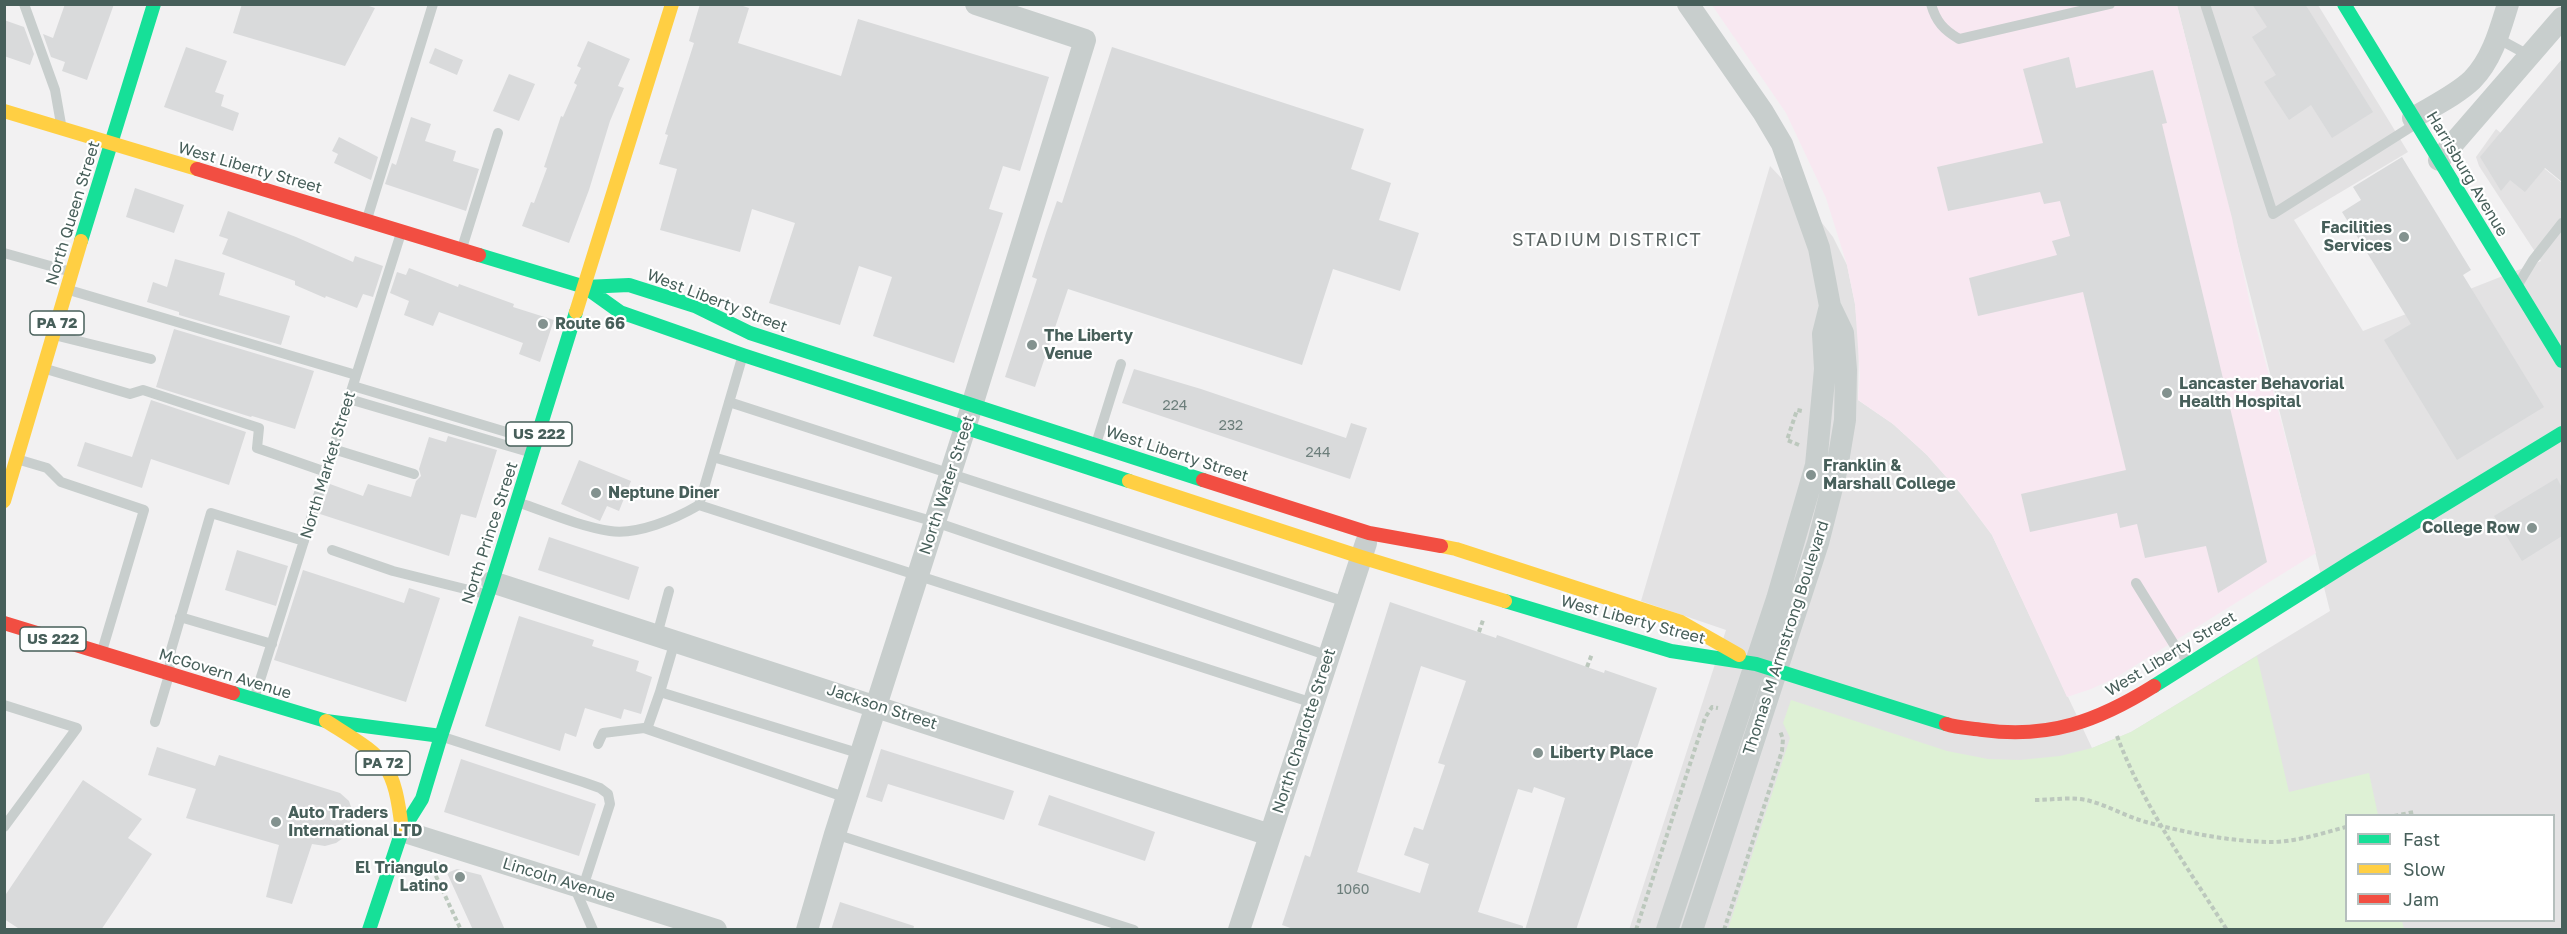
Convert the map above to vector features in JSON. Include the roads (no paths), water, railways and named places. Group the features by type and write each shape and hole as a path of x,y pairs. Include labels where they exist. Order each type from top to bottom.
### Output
{"main road":[{"name":"North Queen Street","path":"6,494 71,272 154,4"},
{"name":"North Prince Street","path":"369,930 402,831 422,799 535,447 672,4"},
{"name":"Harrisburg Avenue","path":"2344,4 2562,360"},
{"name":"West Liberty Street","path":"4,111 585,287 620,312 743,355 1361,557 1671,651 1766,668 1953,726 2004,734 2040,732 2080,724 2122,706 2562,433"},
{"name":"West Liberty Street","path":"585,287 629,285 695,306 750,333 1096,446 1369,533 1456,549 1681,622 1766,668"},
{"name":"McGovern Avenue","path":"4,623 326,722 375,726 441,736"},
{"name":"PA 72","path":"326,722 375,752 389,772 399,800 402,831"}],"street":[{"name":"North Water Street","path":"807,930 834,834 972,406 1085,40 976,4"},
{"name":"Thomas M Armstrong Boulevard","path":"1688,4 1763,112 1782,144 1819,248 1830,306 1823,334 1825,369 1816,465 1766,668 1692,930"},
{"path":"2415,121 2472,79 2487,60 2508,4"},
{"path":"2439,160 2562,18"},
{"name":"North Charlotte Street","path":"1239,930 1369,533"},
{"name":"Jackson Street","path":"490,588 666,638 1270,835"},
{"name":"Thomas M Armstrong Boulevard","path":"1667,930 1766,668"},
{"name":"Lincoln Avenue","path":"402,831 716,930"}],"lane":[{"path":"24,4 55,90 62,129"},
{"path":"367,220 433,4"},
{"path":"1931,4 1935,18 1945,31 1959,39 2110,4"},
{"path":"2205,4 2273,214 2415,121"},
{"path":"2497,38 2530,56"},
{"path":"461,249 498,133"},
{"path":"2517,286 2533,260 2562,223"},
{"name":"North Market Street","path":"254,701 402,230"},
{"path":"4,253 71,272"},
{"path":"66,290 355,380 535,447"},
{"path":"699,505 750,333"},
{"path":"54,335 151,359"},
{"path":"1096,446 1121,364"},
{"path":"43,368 130,394 143,390 259,428 257,448 326,472"},
{"path":"349,399 535,447"},
{"path":"729,402 1346,602"},
{"path":"333,449 414,474"},
{"path":"713,457 935,522 1329,656"},
{"path":"17,459 47,468 61,482 144,510 101,654"},
{"path":"517,502 612,531 636,529 675,517 699,505 1313,703"},
{"path":"155,722 169,675 171,650 211,513 304,541"},
{"path":"332,550 393,571 490,588"},
{"path":"2136,583 2175,645 2191,663"},
{"path":"647,729 660,692 669,591"},
{"path":"180,617 272,644"},
{"path":"660,692 861,754"},
{"path":"4,705 77,728 4,827"},
{"path":"598,744 603,733 647,729 847,798"},
{"path":"441,736 583,782 600,788 608,794 610,804 578,886 593,930"},
{"path":"834,834 1134,930"}],"place":[{"name":"Facilities Services","path":"2404,237"},
{"name":"Route 66","path":"543,324"},
{"name":"The Liberty Venue","path":"1032,345"},
{"name":"Lancaster Behavorial Health Hospital","path":"2167,393"},
{"name":"Franklin & Marshall College","path":"1811,475"},
{"name":"Neptune Diner","path":"596,493"},
{"name":"College Row","path":"2532,528"},
{"name":"Liberty Place","path":"1538,753"},
{"name":"Auto Traders International LTD","path":"276,822"},
{"name":"El Triangulo Latino","path":"460,877"}],"district":[{"name":"STADIUM DISTRICT","path":"1607,240"}]}
